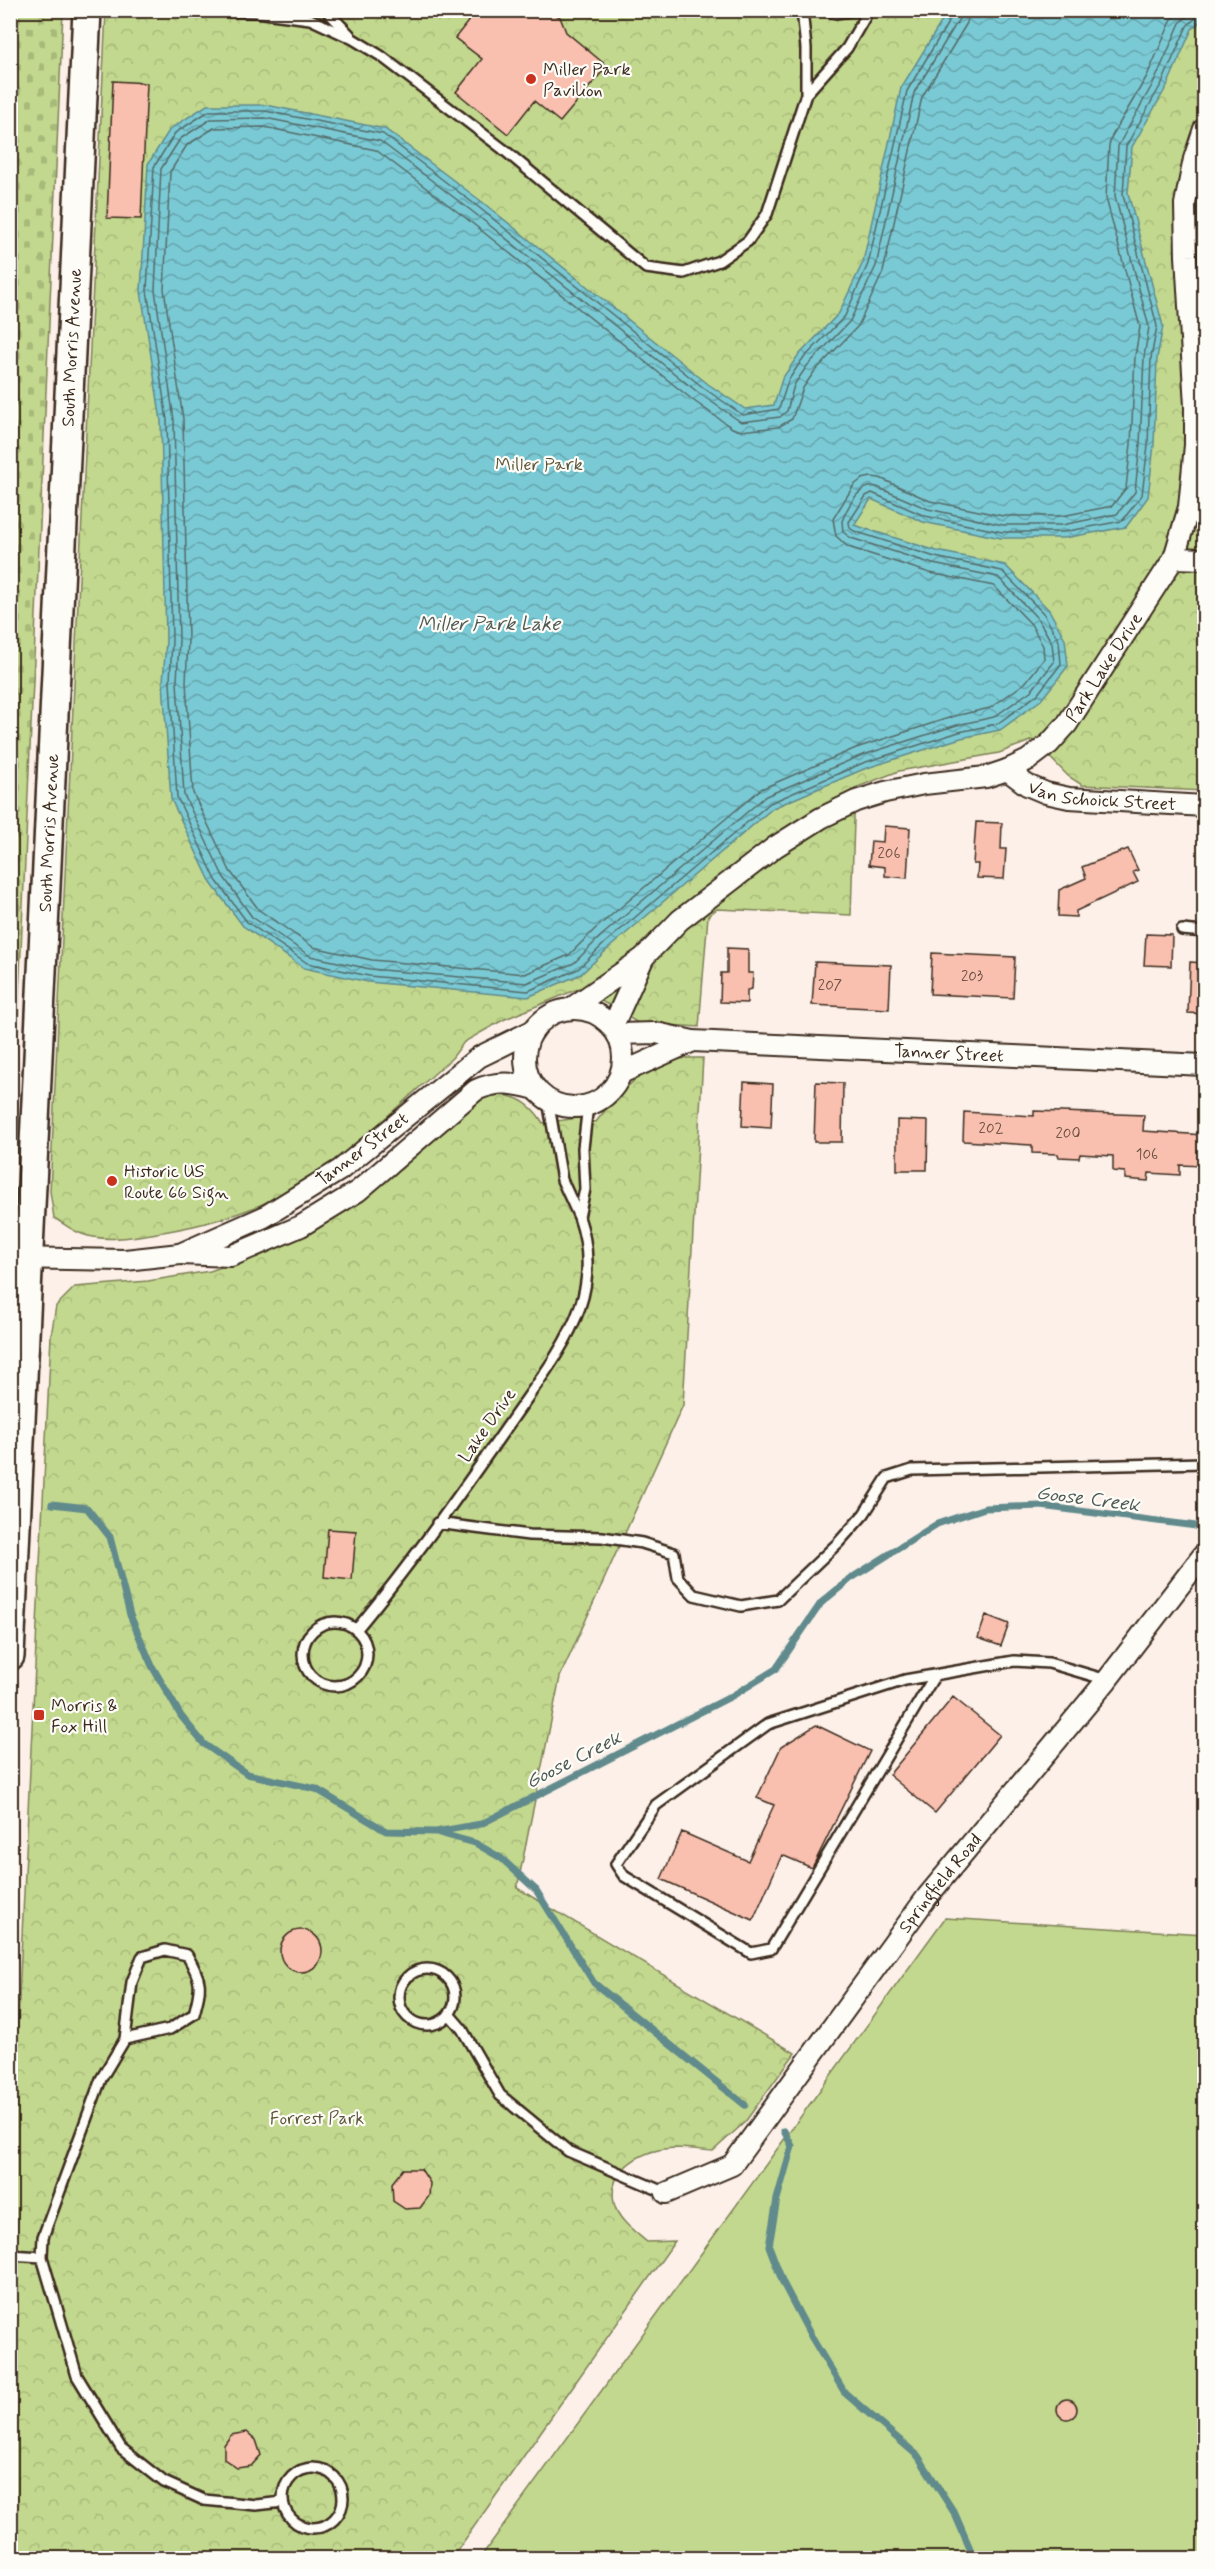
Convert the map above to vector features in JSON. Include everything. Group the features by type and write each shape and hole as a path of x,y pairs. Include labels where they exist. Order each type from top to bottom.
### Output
{"main road":[{"name":"South Morris Avenue","path":"10,1656 20,1259 87,10"}],"street":[{"name":"Park Lake Drive","path":"570,1009 643,958 680,920 775,847 821,818 856,801 885,792 924,784 986,777 1007,770 1028,760 1049,744 1067,724 1174,558 1190,507 1195,445 1185,204 1194,159 1204,129"},
{"path":"1174,558 1204,559"},
{"name":"Van Schoick Street","path":"1007,770 1027,785 1046,793 1069,798 1204,806"},
{"name":"Park Lake Drive","path":"615,1031 643,958"},
{"path":"570,1009 594,1013 615,1031 622,1053 621,1072 614,1087 602,1098 588,1105 567,1106 542,1094 528,1076 525,1060 527,1044 534,1030 556,1013 570,1009"},
{"name":"Tanner Street","path":"180,1254 264,1217 312,1188 340,1170 479,1058 534,1030"},
{"name":"Tanner Street","path":"615,1031 656,1033 693,1041 1204,1065"},
{"name":"Tanner Street","path":"621,1072 693,1041"},
{"name":"Tanner Street","path":"20,1259 125,1260 180,1254 231,1256 301,1227 358,1191 476,1090 490,1083 516,1084 542,1094"},
{"name":"Springfield Road","path":"666,2193 732,2165 927,1897 1107,1680 1204,1554"}],"lane":[{"path":"186,10 256,12 310,20 353,39 381,56 503,149 646,268 684,273 719,261 748,241 767,214 806,94 806,48 802,10"},
{"path":"326,10 353,39"},
{"path":"821,10 836,13 857,10"},
{"path":"806,94 847,48 869,10"},
{"path":"1182,930 1204,932"},
{"name":"Lake Drive","path":"356,1630 391,1588 542,1375 572,1328 581,1304 585,1282 586,1244 579,1217 562,1180 542,1094"},
{"name":"Lake Drive","path":"579,1217 585,1189 583,1148 588,1105"},
{"path":"437,1523 529,1536 602,1537 642,1543 674,1553 678,1578 694,1595 741,1605 778,1600 838,1543 864,1514 887,1478 912,1470 1204,1463"},
{"path":"336,1622 347,1624 356,1630 366,1647 367,1657 358,1675 341,1685 331,1686 313,1677 306,1668 303,1658 308,1637 315,1628 325,1623 336,1622"},
{"path":"935,1675 771,1949 751,1953 624,1876 616,1864 656,1805 768,1724 905,1680 1014,1661 1049,1663 1107,1680"},
{"path":"125,2039 170,2030 194,2014 200,1977 187,1955 165,1950 142,1957 132,1982 125,2039 101,2079 43,2237 42,2256 77,2376 121,2448 164,2482 204,2500 256,2505 283,2502"},
{"path":"427,1969 444,1974 454,1989 454,2006 449,2014 434,2024 415,2022 402,2008 399,1999 404,1981 418,1970 427,1969"},
{"path":"449,2014 462,2029 500,2095 568,2151 666,2193"},
{"path":"10,2255 42,2256"},
{"path":"309,2468 328,2471 335,2477 343,2494 338,2514 322,2527 312,2528 292,2520 283,2502 283,2493 292,2476 309,2468"}],"green space":[{"path":"10,11 63,11 11,1173"},
{"name":"Miller Park Lake","path":"106,11 1204,11 1204,791 1082,785 1068,776 1033,740 999,753 899,771 855,788 851,915 717,909 708,916 699,1027 638,1023 580,988 503,1020 464,1042 452,1058 341,1156 301,1184 252,1209 199,1225 122,1238 91,1237 71,1229 54,1218 50,1191"},
{"name":"Forrest Park","path":"687,1058 703,1058 683,1405 560,1677 517,1888 795,2053 745,2122 713,2151 663,2149 641,2156 622,2170 613,2190 616,2209 623,2220 647,2242 675,2241 452,2558 11,2558 11,2162 51,1336 56,1306 75,1287 148,1281 210,1271 282,1246 348,1210 472,1104 483,1099 503,1096 521,1100 536,1113 543,1123 578,1118 596,1122 614,1099 635,1080 659,1066"},
{"path":"945,1918 1204,1934 1204,2558 480,2558"}],"water":[{"name":"Miller Park Lake","path":"948,11 1204,11 1204,18 1192,29 1167,86 1132,147 1128,193 1163,326 1157,358 1154,445 1148,497 1126,527 1064,538 1001,538 923,522 871,499 854,525 937,551 1005,565 1049,610 1065,639 1068,666 1041,700 1000,730 961,738 864,769 773,808 581,974 528,997 368,982 304,968 243,926 211,883 171,799 163,682 166,640 161,421 141,291 148,164 170,129 207,105 266,105 385,129 481,201 708,384 745,409 774,405 782,379 797,357 839,313 863,262 901,88"}],"building":[{"name":"Miller Park Pavilion","path":"477,10 547,10 560,17 566,32 607,66 560,122 534,101 508,134 456,92 482,59 455,38"},
{"path":"113,81 147,83 141,219 107,218"},
{"path":"976,822 1002,823 1001,849 1006,849 1004,879 977,878 978,864 973,864"},
{"path":"884,826 910,828 907,878 885,876 885,867 869,865 871,841 883,842"},
{"path":"1128,849 1138,870 1133,872 1138,882 1076,911 1076,917 1058,916 1059,890 1086,878 1082,867"},
{"path":"1146,934 1172,935 1171,966 1144,965"},
{"path":"727,948 748,949 748,973 753,973 752,989 747,990 747,1003 720,1002 721,973 727,973"},
{"path":"932,953 1015,957 1013,998 930,994"},
{"path":"815,962 891,965 889,1009 812,1005"},
{"path":"1190,962 1204,963 1204,1014 1188,1013"},
{"path":"744,1082 773,1084 771,1128 742,1126"},
{"path":"816,1082 843,1083 842,1142 814,1142"},
{"path":"1034,1111 1144,1115 1143,1131 1204,1135 1204,1166 1180,1165 1180,1175 1149,1173 1148,1181 1125,1179 1125,1172 1113,1171 1113,1156 1080,1154 1079,1158 1059,1157 1058,1154 1032,1153 1032,1145 963,1141 964,1112 1034,1116"},
{"path":"897,1120 928,1121 927,1170 897,1170"},
{"path":"328,1529 356,1531 352,1580 324,1577"},
{"path":"986,1615 1009,1624 1001,1646 978,1638"},
{"path":"953,1697 1000,1735 935,1813 889,1775"},
{"path":"816,1725 870,1751 812,1868 782,1855 753,1920 661,1879 682,1832 748,1861 774,1805 757,1798 781,1747"},
{"path":"301,1930 309,1931 316,1936 321,1943 321,1959 316,1966 309,1971 301,1972 293,1971 286,1966 281,1959 280,1951 281,1943 286,1936 293,1931"},
{"path":"403,2169 421,2169 430,2183 429,2196 420,2208 405,2209 393,2201 392,2183"},
{"path":"1067,2399 1074,2402 1077,2409 1074,2416 1067,2419 1060,2416 1057,2409 1060,2402"},
{"path":"247,2432 256,2440 261,2455 251,2466 237,2468 224,2459 224,2445 231,2435"}],"waterway":[{"name":"Goose Creek","path":"52,1504 87,1508 110,1537 130,1615 152,1666 181,1716 204,1744 247,1774 316,1789 386,1831 436,1832 481,1824 732,1696 776,1669 821,1603 850,1579 937,1524 985,1508 1041,1506 1196,1526 1204,1530"},
{"path":"439,1833 475,1843 501,1858 536,1890 594,1983 745,2105"},
{"path":"784,2131 792,2146 777,2199 769,2246 783,2283 845,2393 918,2456 955,2514 974,2558"}],"place":[{"name":"Miller Park Pavilion","path":"531,79"},
{"name":"Historic US Route 66 Sign","path":"112,1181"},
{"name":"Morris & Fox Hill","path":"39,1715"}],"park label":[{"name":"Miller Park","path":"539,464"}]}
